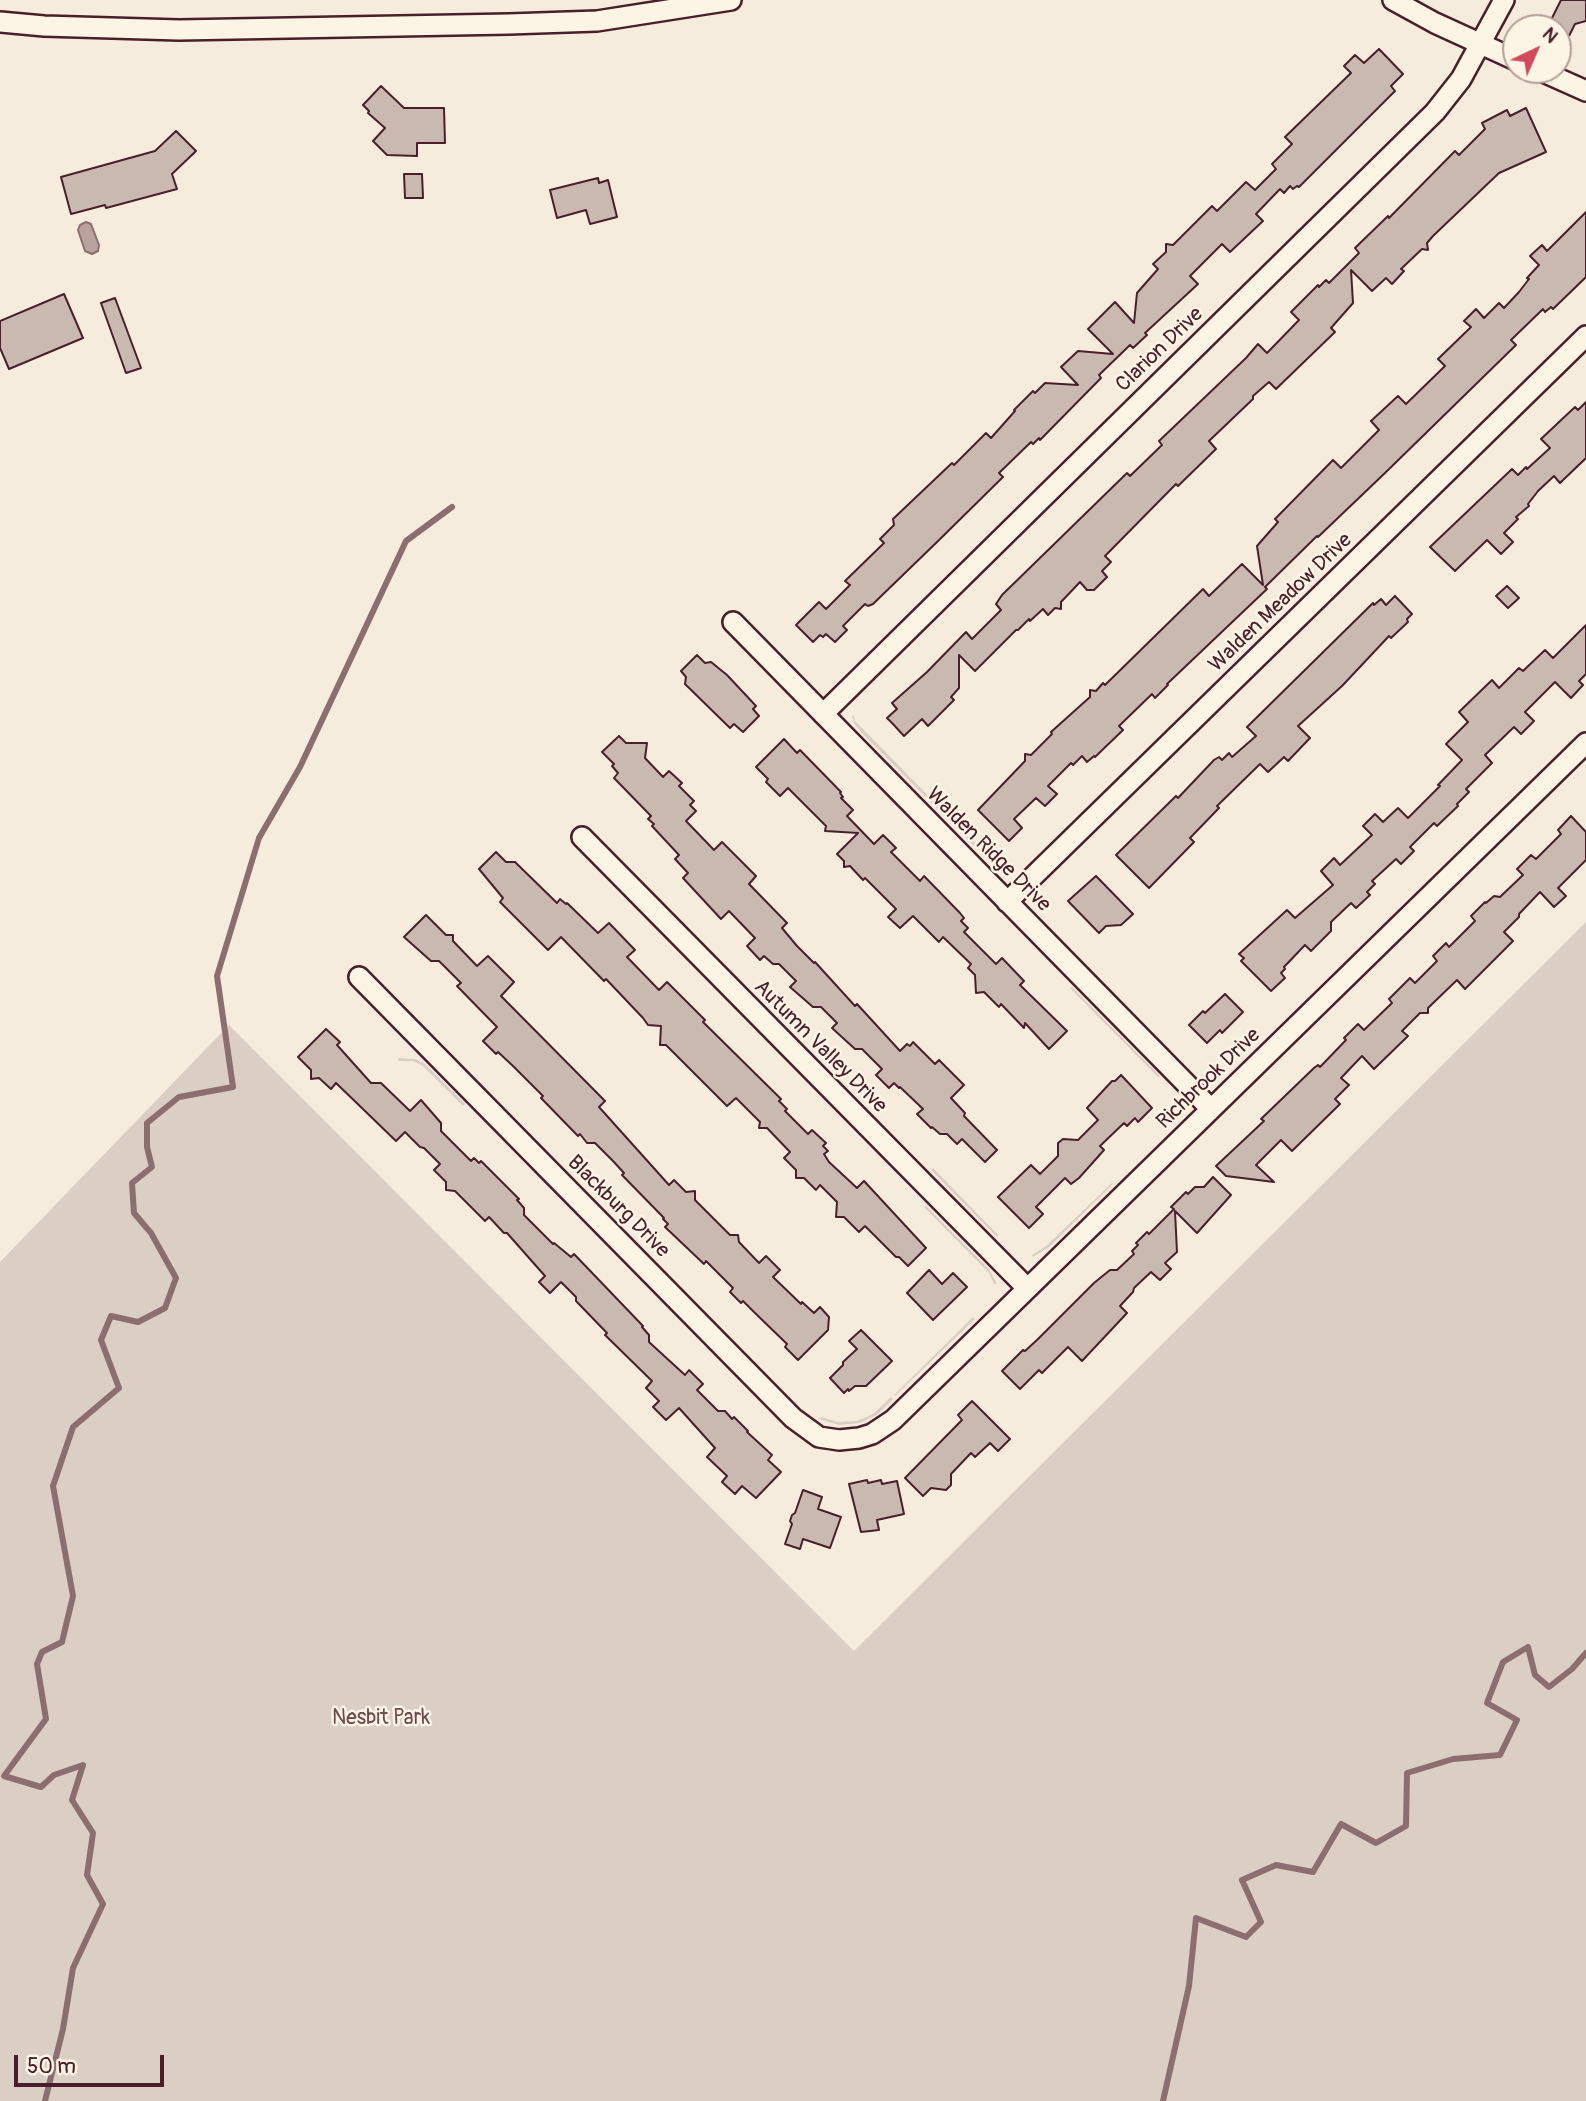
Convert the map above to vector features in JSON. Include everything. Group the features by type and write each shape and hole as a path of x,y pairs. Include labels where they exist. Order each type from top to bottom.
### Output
{"street":[{"path":"0,22 179,30 509,24 597,21 730,0"},
{"path":"1393,0 1434,23 1502,53"},
{"name":"Clarion Drive","path":"823,714 1435,112 1461,79 1504,0"},
{"name":"Walden Meadow Drive","path":"1007,902 1586,336"},
{"name":"Walden Ridge Drive","path":"733,622 1211,1109"},
{"name":"Richbrook Drive","path":"859,1438 872,1434 893,1420 1586,743"},
{"name":"Autumn Valley Drive","path":"582,837 1027,1288"},
{"name":"Blackburg Drive","path":"359,977 793,1418 819,1437 839,1440 859,1438"}],"green space":[{"path":"852,715 977,849 862,733 854,723"},
{"name":"Nesbit Park","path":"1586,922 1586,2101 0,2101 0,1262 229,1025 854,1651"},
{"path":"1072,987 1160,1076 1158,1077 1070,988"},
{"path":"399,1058 415,1059 424,1063 465,1104 463,1106 423,1066 413,1061 397,1061"},
{"path":"933,1168 998,1235 997,1237 931,1170"},
{"path":"1112,1183 1048,1248 1033,1257 1032,1255 1046,1246"},
{"path":"926,1206 989,1269 997,1284 994,1284 989,1273 924,1207"},
{"path":"973,1317 975,1319 894,1395"},
{"path":"891,1397 893,1399 878,1414 860,1423 839,1425 819,1419 821,1417 838,1422 857,1421 873,1414"}],"shaded area":[{"path":"86,222 91,224 99,245 98,251 92,254 85,251 78,230 80,225"}],"building":[{"path":"1561,0 1586,0 1586,21 1575,24 1572,30 1572,14 1554,14"},
{"path":"1379,49 1403,74 1391,86 1395,91 1299,187 1293,189 1290,186 1284,193 1280,189 1256,214 1263,221 1230,252 1222,244 1190,276 1198,284 1145,333 1147,335 1133,348 1130,345 1099,375 1101,378 1040,440 1039,438 1033,444 1031,442 999,473 1003,477 873,604 865,604 843,626 847,630 835,642 826,634 823,637 820,635 813,642 796,625 819,602 826,609 850,585 845,581 884,543 880,539 894,525 893,519 986,433 991,438 1033,391 1035,393 1045,383 1078,385 1061,367 1078,351 1113,354 1088,329 1115,302 1134,323 1137,293 1158,269 1153,264 1166,252 1166,244 1173,245 1212,206 1217,211 1246,182 1255,190 1276,169 1272,164 1292,144 1285,137 1351,73 1344,66 1355,55 1364,63"},
{"path":"381,86 404,108 444,108 445,143 417,143 417,156 387,155 373,141 385,128 363,105"},
{"path":"1526,108 1546,152 1499,173 1433,236 1427,243 1428,250 1422,249 1401,269 1404,271 1392,284 1386,278 1372,291 1351,270 1353,303 1331,328 1335,332 1276,389 1269,382 1209,441 1216,449 1178,486 1176,484 1105,556 1111,562 1102,571 1107,577 1094,590 1087,590 1080,582 1061,602 1061,609 1055,608 1048,615 1043,609 1030,621 1029,619 975,671 959,655 959,688 951,697 954,700 928,726 922,719 904,736 887,718 897,709 892,703 966,632 972,639 1001,610 996,604 1002,595 1127,473 1130,476 1162,445 1159,441 1258,344 1267,353 1299,320 1291,312 1318,285 1319,287 1326,280 1329,283 1359,253 1355,248 1388,216 1389,218 1455,151 1459,155 1485,129 1482,123 1507,110 1510,116"},
{"path":"176,131 196,151 172,174 177,189 106,208 105,205 71,214 61,177 155,151"},
{"path":"404,174 422,174 423,198 405,198"},
{"path":"598,178 599,183 608,180 617,217 590,224 586,210 557,218 550,190"},
{"path":"1586,212 1586,277 1553,309 1551,307 1545,312 1543,309 1511,340 1516,345 1317,536 1265,587 1267,589 1155,698 1152,694 1119,726 1123,730 1095,757 1087,762 1082,756 1073,765 1071,763 1048,786 1057,794 1045,806 1036,798 1014,819 1022,828 1009,841 978,810 1025,761 1025,754 1031,755 1051,732 1090,697 1090,690 1096,691 1103,683 1105,685 1203,589 1209,596 1242,564 1263,585 1257,546 1278,522 1275,519 1333,460 1341,468 1379,430 1371,421 1398,396 1406,404 1445,366 1438,359 1471,327 1464,321 1476,309 1484,318 1499,303 1504,308 1539,265 1530,256 1542,245 1547,251"},
{"path":"64,294 83,338 9,369 0,348 0,321"},
{"path":"115,298 141,368 126,373 101,303"},
{"path":"1586,402 1586,458 1560,483 1554,476 1538,491 1529,506 1504,533 1513,542 1501,554 1487,540 1455,571 1430,547 1512,469 1518,475 1550,448 1541,439 1575,407 1578,410"},
{"path":"1507,586 1519,598 1508,608 1496,596"},
{"path":"1395,596 1412,614 1407,619 1408,622 1391,638 1389,636 1342,686 1298,726 1310,738 1288,761 1284,757 1268,772 1260,764 1217,806 1219,808 1190,838 1194,842 1149,888 1116,855 1176,796 1178,798 1214,760 1219,757 1222,760 1229,753 1232,757 1256,736 1247,727 1373,603 1374,605 1381,599 1386,605"},
{"path":"1586,625 1586,674 1579,681 1583,685 1571,698 1555,682 1525,712 1534,721 1521,734 1514,727 1485,755 1492,763 1466,789 1469,792 1458,806 1437,826 1434,823 1410,847 1414,851 1401,864 1396,859 1372,881 1375,884 1367,892 1370,895 1356,908 1351,903 1331,922 1331,931 1311,951 1305,945 1284,967 1281,973 1285,978 1271,991 1241,961 1244,958 1239,954 1287,910 1295,918 1333,885 1321,871 1334,858 1340,865 1372,835 1363,826 1375,814 1383,822 1398,808 1408,818 1440,786 1438,785 1462,760 1446,744 1468,722 1459,712 1492,680 1499,688 1519,668 1523,671 1545,650 1553,658"},
{"path":"697,655 705,663 711,662 727,675 756,706 753,709 759,716 743,732 734,724 730,728 685,684 686,677 681,671"},
{"path":"619,736 626,743 647,743 645,758 663,777 669,771 682,783 679,786 694,801 690,805 696,811 686,821 714,850 722,842 756,876 749,884 787,923 782,928 855,1006 857,1004 900,1051 913,1042 935,1064 939,1060 964,1085 951,1098 965,1113 964,1116 997,1150 985,1162 962,1139 957,1144 947,1134 940,1134 931,1128 917,1114 923,1109 900,1087 894,1083 889,1088 876,1075 882,1069 862,1049 855,1049 832,1028 837,1023 821,1007 813,1007 790,987 796,981 779,964 773,964 764,956 760,960 747,946 755,938 729,911 721,919 683,878 688,873 675,859 679,855 652,826 654,824 648,819 651,816 614,778 618,773 612,766 614,764 602,752"},
{"path":"784,739 797,753 800,750 841,792 841,798 853,810 847,816 874,844 883,835 896,848 891,852 920,881 924,876 960,913 964,918 961,921 968,928 964,932 996,964 1002,958 1024,981 1020,985 1067,1031 1049,1049 1025,1023 1024,1028 1001,1004 999,1007 984,992 976,993 975,975 968,968 971,964 943,937 939,942 913,916 900,928 888,917 896,909 865,878 863,880 850,866 844,867 844,861 837,854 858,833 825,831 826,826 788,788 780,796 766,782 768,779 756,767"},
{"path":"1571,816 1586,832 1586,860 1558,888 1566,896 1554,907 1540,892 1504,932 1513,941 1465,989 1457,980 1428,1008 1428,1013 1420,1013 1402,1031 1408,1036 1374,1069 1362,1056 1341,1078 1349,1085 1335,1099 1340,1104 1292,1151 1281,1140 1256,1165 1274,1182 1226,1176 1216,1166 1264,1121 1261,1119 1314,1068 1318,1065 1320,1067 1358,1024 1364,1030 1392,1003 1389,999 1410,978 1415,983 1437,961 1433,956 1446,943 1449,947 1475,921 1471,916 1485,902 1494,896 1500,897 1523,875 1517,869 1531,855 1536,859 1561,834 1558,830"},
{"path":"496,852 506,862 515,862 557,903 560,899 567,903 598,933 609,923 635,950 627,957 659,990 667,982 705,1020 703,1022 781,1099 779,1101 787,1109 785,1111 808,1134 812,1130 826,1143 823,1146 828,1151 824,1154 829,1162 857,1188 864,1181 926,1248 908,1266 865,1226 859,1232 844,1217 836,1217 837,1202 820,1185 816,1190 804,1178 796,1178 796,1170 784,1158 790,1152 767,1128 759,1128 760,1122 736,1098 727,1106 666,1045 660,1045 661,1026 648,1025 606,979 604,981 561,937 548,950 500,902 503,898 479,869"},
{"path":"1096,876 1133,914 1121,925 1106,926 1099,933 1068,901"},
{"path":"426,915 446,935 453,935 453,941 477,966 488,956 514,982 501,996 605,1101 599,1107 669,1185 674,1180 686,1192 695,1191 695,1200 730,1235 738,1235 739,1242 759,1263 766,1256 780,1270 773,1277 801,1304 802,1302 814,1313 820,1307 829,1317 828,1330 798,1360 785,1347 787,1344 743,1301 741,1303 730,1292 733,1288 706,1261 704,1264 665,1227 668,1224 664,1218 622,1175 624,1173 613,1161 595,1143 587,1143 580,1134 578,1136 513,1066 483,1041 497,1027 457,986 461,983 439,961 431,961 404,937"},
{"path":"1225,994 1243,1012 1222,1033 1220,1030 1207,1043 1189,1025"},
{"path":"326,1029 340,1042 337,1045 371,1083 381,1083 410,1111 421,1100 441,1123 441,1131 471,1161 474,1158 479,1163 481,1161 519,1199 517,1200 524,1208 524,1215 553,1244 571,1257 574,1254 643,1326 649,1335 649,1342 685,1375 689,1370 703,1384 697,1390 718,1411 725,1411 732,1419 734,1417 772,1455 768,1460 781,1472 756,1498 742,1486 735,1494 722,1482 727,1476 707,1457 715,1448 679,1408 666,1420 653,1407 659,1401 646,1388 652,1381 605,1335 607,1333 561,1282 550,1293 539,1282 545,1276 507,1233 489,1217 485,1221 455,1191 446,1190 446,1182 434,1170 440,1164 424,1148 405,1132 396,1141 336,1083 331,1089 319,1078 311,1079 311,1070 298,1057"},
{"path":"1121,1075 1152,1108 1138,1122 1135,1118 1127,1126 1124,1123 1100,1146 1104,1150 1079,1178 1071,1184 1065,1178 1036,1207 1043,1214 1029,1228 998,1197 1031,1165 1040,1174 1058,1156 1058,1143 1063,1139 1078,1140 1098,1120 1087,1108"},
{"path":"1213,1177 1231,1195 1197,1233 1175,1211 1177,1252 1165,1263 1171,1269 1160,1280 1151,1272 1134,1288 1120,1306 1127,1313 1082,1361 1068,1347 1042,1373 1039,1370 1020,1389 1002,1371 1094,1283 1110,1270 1117,1270 1134,1254 1132,1251 1138,1245 1136,1243 1174,1209 1171,1207 1186,1192 1188,1194 1195,1187 1204,1187"},
{"path":"929,1270 942,1284 953,1273 967,1287 933,1320 907,1293"},
{"path":"861,1330 892,1361 866,1386 855,1386 844,1393 830,1378 857,1349 849,1341"},
{"path":"972,1401 1010,1439 998,1451 990,1443 975,1457 971,1453 951,1474 951,1485 946,1490 931,1488 923,1496 905,1478 962,1420 958,1415"},
{"path":"867,1480 868,1483 881,1480 882,1484 897,1481 904,1514 877,1520 879,1530 861,1532 849,1484"},
{"path":"803,1490 822,1497 818,1509 841,1517 830,1548 803,1539 800,1549 785,1544 792,1524 792,1515"}],"waterway":[{"path":"45,2101 63,2029 73,1968 103,1904 87,1875 93,1833 72,1800 83,1765 54,1775 41,1787 4,1776 46,1719 37,1664 42,1652 62,1642 73,1596 53,1486 73,1427 119,1388 101,1340 111,1316 138,1322 165,1308 176,1278 151,1233 134,1213 132,1183 152,1167 147,1147 147,1123 179,1097 233,1087 217,976 259,838 300,767 406,541 452,507"},
{"path":"1163,2101 1189,1986 1196,1918 1246,1937 1261,1922 1242,1880 1276,1865 1313,1872 1341,1824 1376,1843 1406,1826 1407,1773 1453,1759 1500,1755 1517,1720 1487,1703 1503,1662 1528,1647 1535,1675 1549,1687 1572,1669 1586,1653"}]}
